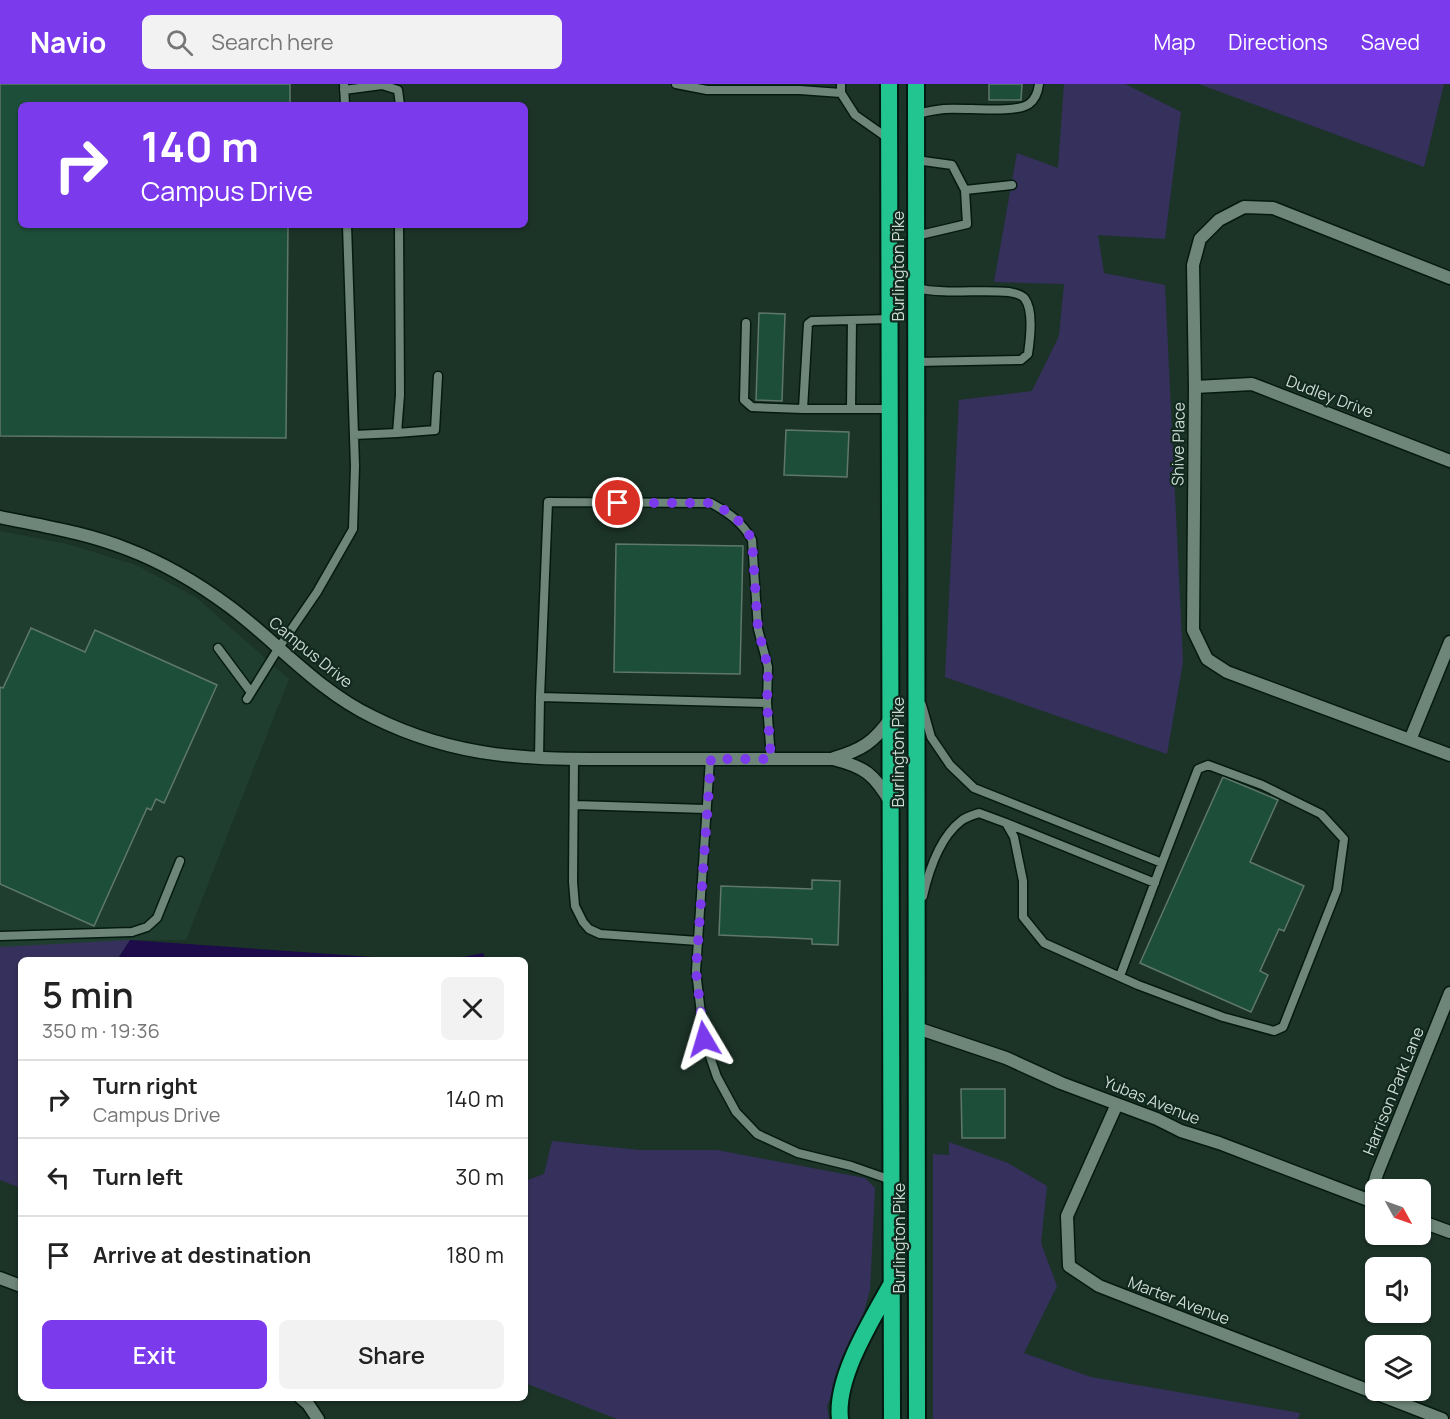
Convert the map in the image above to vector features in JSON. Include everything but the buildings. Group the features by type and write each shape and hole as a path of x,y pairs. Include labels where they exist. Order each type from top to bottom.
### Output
{"highway":[{"name":"Burlington Pike","path":"890,84 892,1419"},
{"name":"Burlington Pike","path":"916,84 917,1419"},
{"path":"840,1419 839,1406 848,1370 869,1325 892,1285"}],"street":[{"name":"Shive Place","path":"1450,278 1274,208 1244,207 1219,220 1200,239 1193,265 1195,387 1193,630 1207,659 1227,672 1450,755"},
{"name":"Dudley Drive","path":"1195,387 1252,384 1450,461"},
{"name":"Campus Drive","path":"0,517 76,533 126,548 184,576 229,606 320,684 371,717 410,734 489,755 539,759 833,759 855,764 869,772 891,804"},
{"path":"1410,740 1450,642"},
{"name":"Campus Drive","path":"833,759 856,752 870,743 891,718"},
{"name":"Harrison Park Lane","path":"1376,1179 1450,993"},
{"name":"Yubas Avenue","path":"917,1028 1006,1058 1061,1083 1181,1131 1220,1143 1365,1199"},
{"name":"Marter Avenue","path":"1117,1104 1067,1216 1069,1266 1099,1286 1442,1419"},
{"path":"1431,1225 1450,1232"},
{"path":"0,1278 18,1285"},
{"path":"304,1401 318,1419"}],"lane":[{"path":"676,84 707,90 800,87 841,89 855,115 890,140"},
{"path":"916,114 945,109 1004,109 1024,106 1030,104 1038,94 1039,84"},
{"path":"345,102 344,87 382,85 398,90 400,102"},
{"path":"916,160 952,165 965,190 967,224 916,236"},
{"path":"965,190 1012,185"},
{"path":"219,648 249,695 317,592 353,529 354,435 347,228"},
{"path":"397,433 400,395 399,228"},
{"path":"916,288 939,292 1008,292 1021,295 1029,308 1030,326 1028,354 1022,360 916,362"},
{"path":"803,408 808,324 812,321 890,319"},
{"path":"851,409 852,320"},
{"path":"746,323 744,400 752,407 890,409"},
{"path":"354,435 435,430 438,376"},
{"path":"539,759 548,502 711,503 730,513 745,527 752,540 758,629 768,667 767,703 771,759"},
{"path":"916,688 931,737 951,765 974,788 1162,863"},
{"path":"540,698 767,703"},
{"path":"574,759 573,882 575,906 583,922 589,929 600,934 698,940"},
{"path":"711,759 696,971 704,1039 717,1077 736,1112 757,1134 798,1153 851,1166 891,1180"},
{"path":"1006,823 1014,837 1023,881 1023,917 1044,944 1120,976 1224,1017 1274,1031 1282,1027 1337,890 1344,839 1322,814 1262,785 1208,765 1198,769 1120,976"},
{"path":"574,805 706,809"},
{"path":"916,919 928,874 944,841 962,821 979,813 1155,883"},
{"path":"0,936 132,932 147,927 157,918 180,861"}],"shaded area":[{"path":"1064,84 1125,84 1181,112 1165,239 1098,235 1104,273 1165,285 1183,662 1167,754 945,677 959,400 1032,391 1059,336 1064,284 994,282 1017,153 1058,168"},
{"path":"1199,84 1444,84 1424,167"},
{"path":"0,531 67,544 136,565 197,598 289,679 186,940 131,940 119,957 18,957 18,962 0,977"},
{"path":"130,940 119,957 18,957 18,1187 0,1180 0,947"},
{"path":"130,940 374,957 119,957"},
{"path":"483,953 485,957 463,957"},
{"path":"552,1141 639,1150 717,1150 865,1178 875,1188 870,1290 861,1322 827,1406 829,1419 617,1419 528,1384 528,1180 544,1174"},
{"path":"949,1142 1008,1163 1047,1186 1041,1243 1057,1286 1024,1353 1091,1377 1300,1413 1298,1419 933,1419 933,1154 949,1155"}],"route":[{"path":"618,503 711,503 730,513 745,527 752,540 758,629 768,667 767,703 771,759 711,759 696,971 704,1039"}]}
